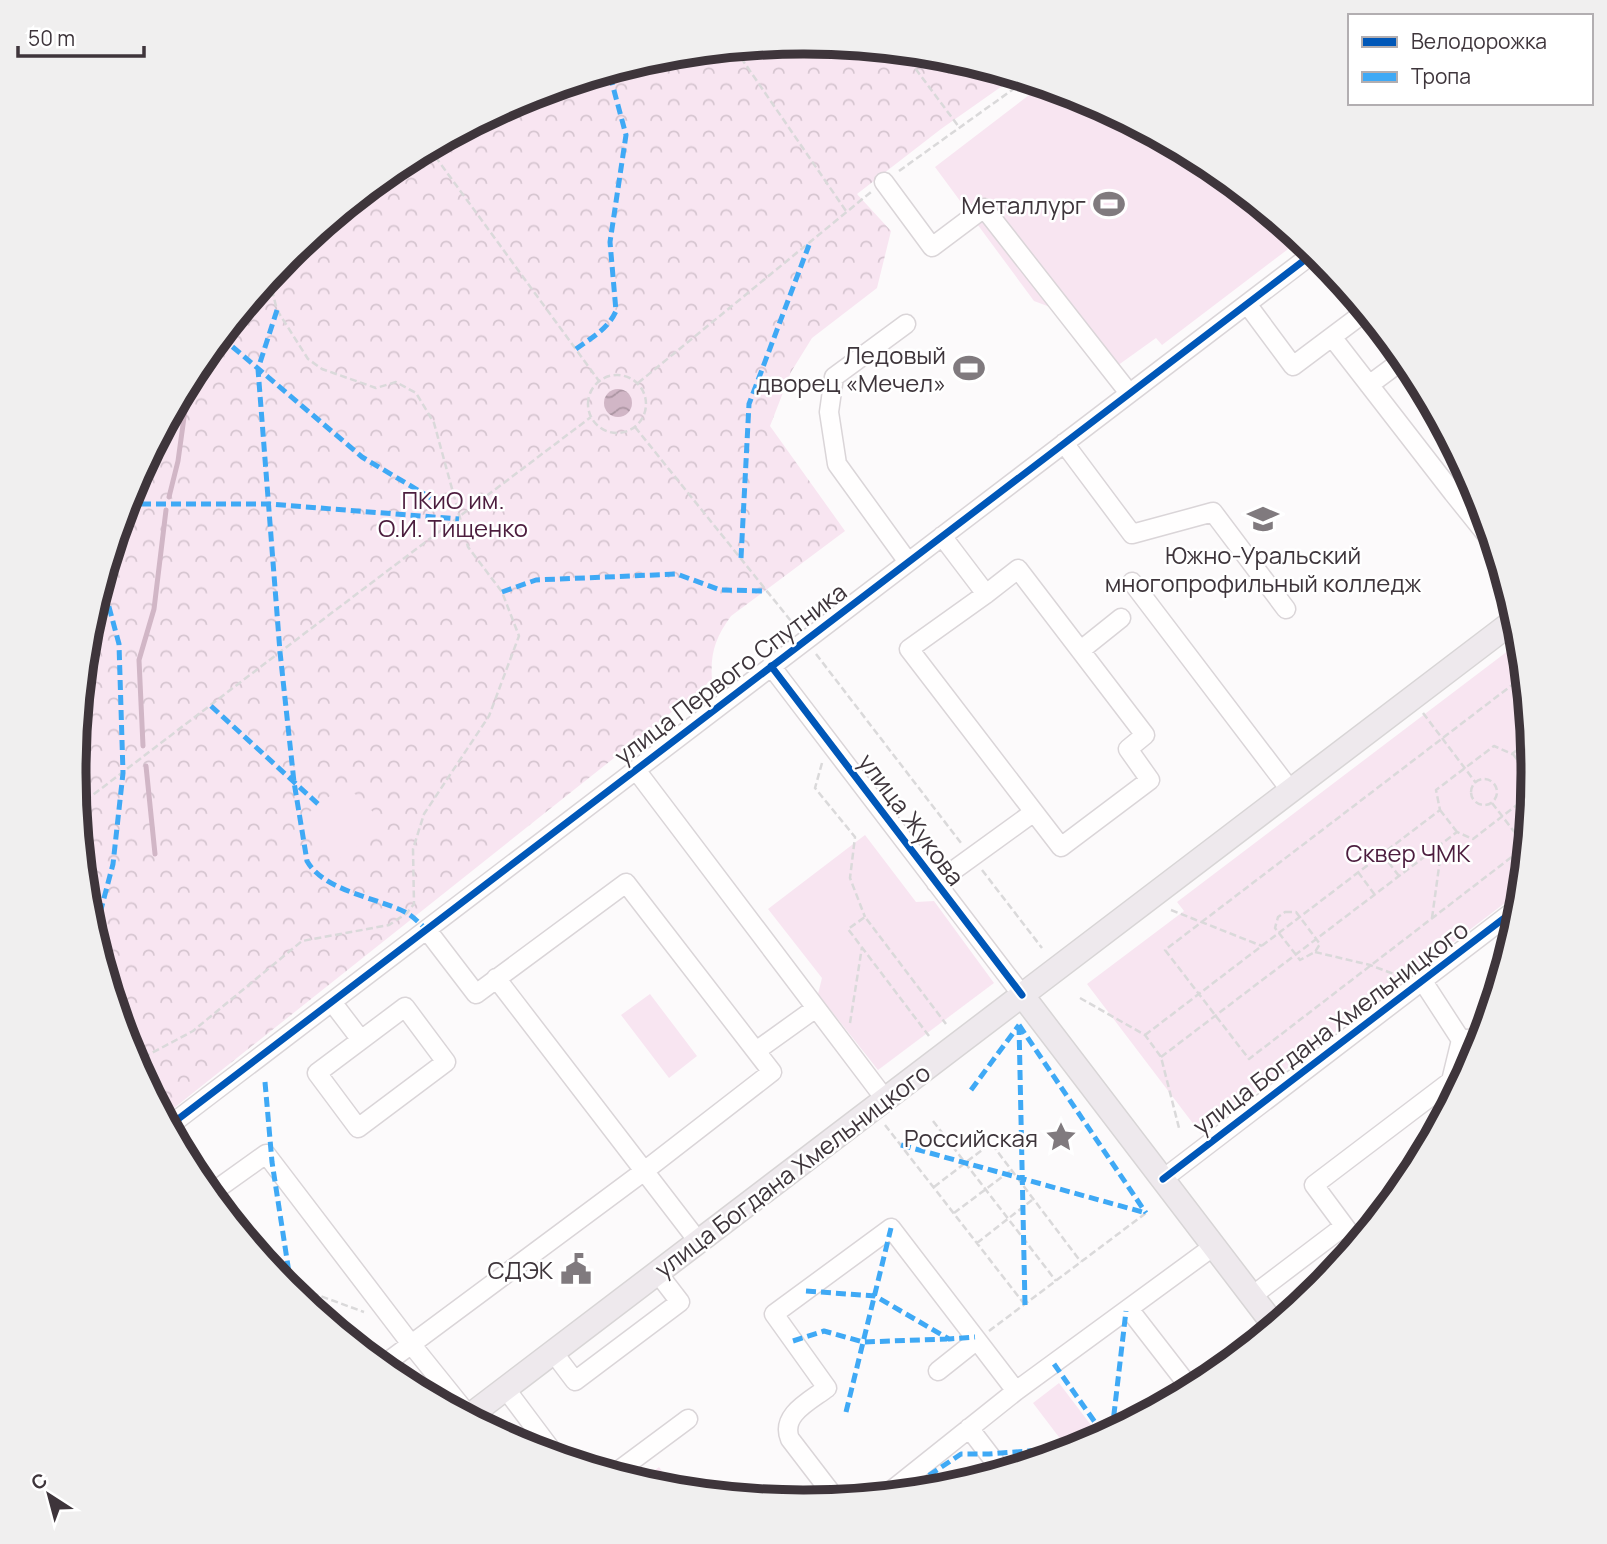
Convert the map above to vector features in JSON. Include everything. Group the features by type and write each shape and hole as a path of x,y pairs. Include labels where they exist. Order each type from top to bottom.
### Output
{"main road":[{"name":"улица Богдана Хмельницкого","path":"476,1411 1506,627"},
{"name":"улица Жукова","path":"1022,995 1269,1318"}],"street":[{"path":"884,182 932,247 984,208 1129,393"},
{"name":"улица Первого Спутника","path":"176,1120 1306,259"},
{"path":"1247,304 1293,366 1358,318"},
{"path":"906,324 834,377 829,412 837,464 908,562"},
{"path":"1332,337 1476,520"},
{"path":"1369,385 1395,366"},
{"path":"1064,443 1132,534 1213,512 1286,609"},
{"path":"1454,493 1462,487"},
{"path":"942,536 986,594"},
{"path":"1018,569 1080,650 1145,735 1128,749 1150,780 1061,847 909,649 1018,569"},
{"path":"1132,582 1291,791"},
{"path":"1080,650 1121,618"},
{"name":"улица Жукова","path":"771,666 1022,995"},
{"path":"636,770 885,1099"},
{"path":"936,883 1034,812"},
{"path":"391,1359 643,1172 772,1072 626,883 476,994 427,930"},
{"name":"улица Богдана Хмельницкого","path":"1163,1179 1506,916"},
{"path":"496,978 698,1241"},
{"path":"1419,983 1461,1040 1456,1069"},
{"path":"332,1002 361,1040"},
{"path":"405,1007 446,1062 358,1128 317,1073 361,1040 405,1007"},
{"path":"756,1051 816,1007"},
{"path":"1461,1040 1470,1039"},
{"path":"1351,1236 1314,1185 1446,1091"},
{"path":"219,1188 266,1154 456,1400"},
{"path":"1252,1296 1343,1227"},
{"path":"828,1489 787,1432 787,1424 793,1414 827,1388 774,1314 891,1228 1016,1391"},
{"path":"900,1483 1016,1391 1214,1246"},
{"path":"553,1352 575,1381 680,1302 657,1272"},
{"path":"1129,1309 1184,1380"},
{"path":"937,1371 977,1340"},
{"path":"505,1388 545,1441"},
{"path":"624,1466 688,1419"},
{"path":"969,1428 996,1463"}],"path":[{"path":"741,57 846,211"},
{"path":"911,62 959,128"},
{"path":"638,383 846,211 1016,87"},
{"path":"435,156 599,381"},
{"path":"145,1058 192,1031 302,941 388,925 407,913 414,904 413,849 424,814 489,716 519,636 502,592 468,547 434,423 416,393 396,382 376,388 323,369 308,359 277,310 273,289"},
{"path":"615,374 624,375 638,383 644,391 646,411 635,427 616,433 597,425 588,408 593,388 599,381 615,374"},
{"path":"87,800 591,417"},
{"path":"635,427 805,640 1042,948"},
{"path":"1515,683 1165,950 1249,1059 1516,853"},
{"path":"1423,713 1476,783"},
{"path":"1520,802 1473,839 1457,832 1440,810 1436,790 1494,746 1512,754 1521,763"},
{"path":"1512,754 1520,747"},
{"path":"823,760 815,788 855,837 850,878 865,917 946,1024"},
{"path":"1486,780 1495,785 1497,794 1492,803 1482,805 1474,800 1472,791 1476,783 1486,780"},
{"path":"1492,803 1518,837"},
{"path":"1145,1035 1440,810"},
{"path":"1161,1057 1457,832"},
{"path":"1432,918 1443,843"},
{"path":"1382,853 1399,876"},
{"path":"1358,872 1375,895"},
{"path":"1171,909 1262,946"},
{"path":"1284,912 1296,912 1299,917 1320,944 1315,952 1300,960 1275,928 1278,917 1284,912"},
{"path":"865,917 848,929 929,1036"},
{"path":"846,1049 862,947"},
{"path":"1315,952 1370,965 1419,983"},
{"path":"1080,998 1145,1035 1161,1057 1179,1128"},
{"path":"933,1121 1056,1281"},
{"path":"884,1123 1025,1305"},
{"path":"934,1187 990,1143 1081,1262"},
{"path":"954,1213 1012,1170"},
{"path":"977,1243 1033,1199"},
{"path":"977,1340 1146,1213"},
{"path":"308,1292 396,1324"}],"green space":[{"name":"ПКиО им. О.И. Тищенко","path":"804,54 897,60 944,68 1005,84 857,194 891,231 877,288 812,338 791,372 770,426 845,531 731,616 715,646 712,680 171,1110 140,1047 110,958 92,866 87,819 87,725 92,678 110,586 140,497 182,413 234,335 296,264 330,232 405,175 486,128 573,92 663,68 710,60"},
{"name":"Металлург","path":"1033,92 1121,128 1162,150 1240,203 1292,246 1162,345 1156,338 1103,376 1050,307 1034,301 935,167"},
{"name":"Сквер ЧМК","path":"1510,649 1520,725 1521,772 1520,819 1509,900 1201,1134 1087,984 1184,911 1177,902"},
{"path":"345,784 378,817 363,842 334,862 305,834 307,814"},
{"path":"865,835 916,902 934,901 994,983 878,1070 818,994 822,978 768,909"},
{"path":"120,990 149,1028 136,1037"},
{"path":"650,994 697,1056 669,1078 621,1015"},
{"path":"1059,1383 1093,1428 1062,1441 1033,1403"},
{"path":"659,1467 666,1477 663,1476 651,1473"}],"water":[{"path":"618,389 628,393 632,403 628,413 618,417 608,413 604,403 608,393"}],"waterway":[{"path":"169,497 178,461 185,408"},
{"path":"143,746 139,660 154,609 166,510"},
{"path":"146,766 155,854"}],"marked path":[{"path":"576,349 604,328 616,311 610,242 626,135 611,81"},
{"path":"741,558 749,404 809,245"},
{"path":"277,310 258,369 280,652 294,782 307,861 325,880 405,912 427,930"},
{"path":"228,343 362,457 431,498"},
{"path":"137,504 269,504 459,519"},
{"path":"502,592 536,580 677,574 720,590 767,591"},
{"path":"100,913 113,864 123,773 119,644 107,600"},
{"path":"211,706 318,804"},
{"path":"1019,1025 1025,1305"},
{"path":"1019,1025 1146,1213"},
{"path":"971,1090 1019,1025"},
{"path":"265,1082 272,1162 289,1272"},
{"path":"901,1145 1146,1213"},
{"path":"846,1412 891,1228"},
{"path":"806,1291 875,1296 949,1339 975,1337"},
{"path":"1113,1419 1126,1311"},
{"path":"793,1341 824,1331 863,1342 947,1339"},
{"path":"1054,1364 1098,1426"},
{"path":"923,1480 961,1454 1038,1450"}],"cycle path":[{"path":"176,1120 1306,259"},
{"path":"771,666 1022,995"},
{"path":"1163,1179 1506,917"}],"place":[{"name":"Металлург","path":"1109,204"},
{"name":"Ледовый дворец «Мечел»","path":"969,368"},
{"name":"Южно-Уральский многопрофильный колледж","path":"1263,519"},
{"name":"Российская","path":"1061,1137"},
{"name":"СДЭК","path":"576,1269"}]}
